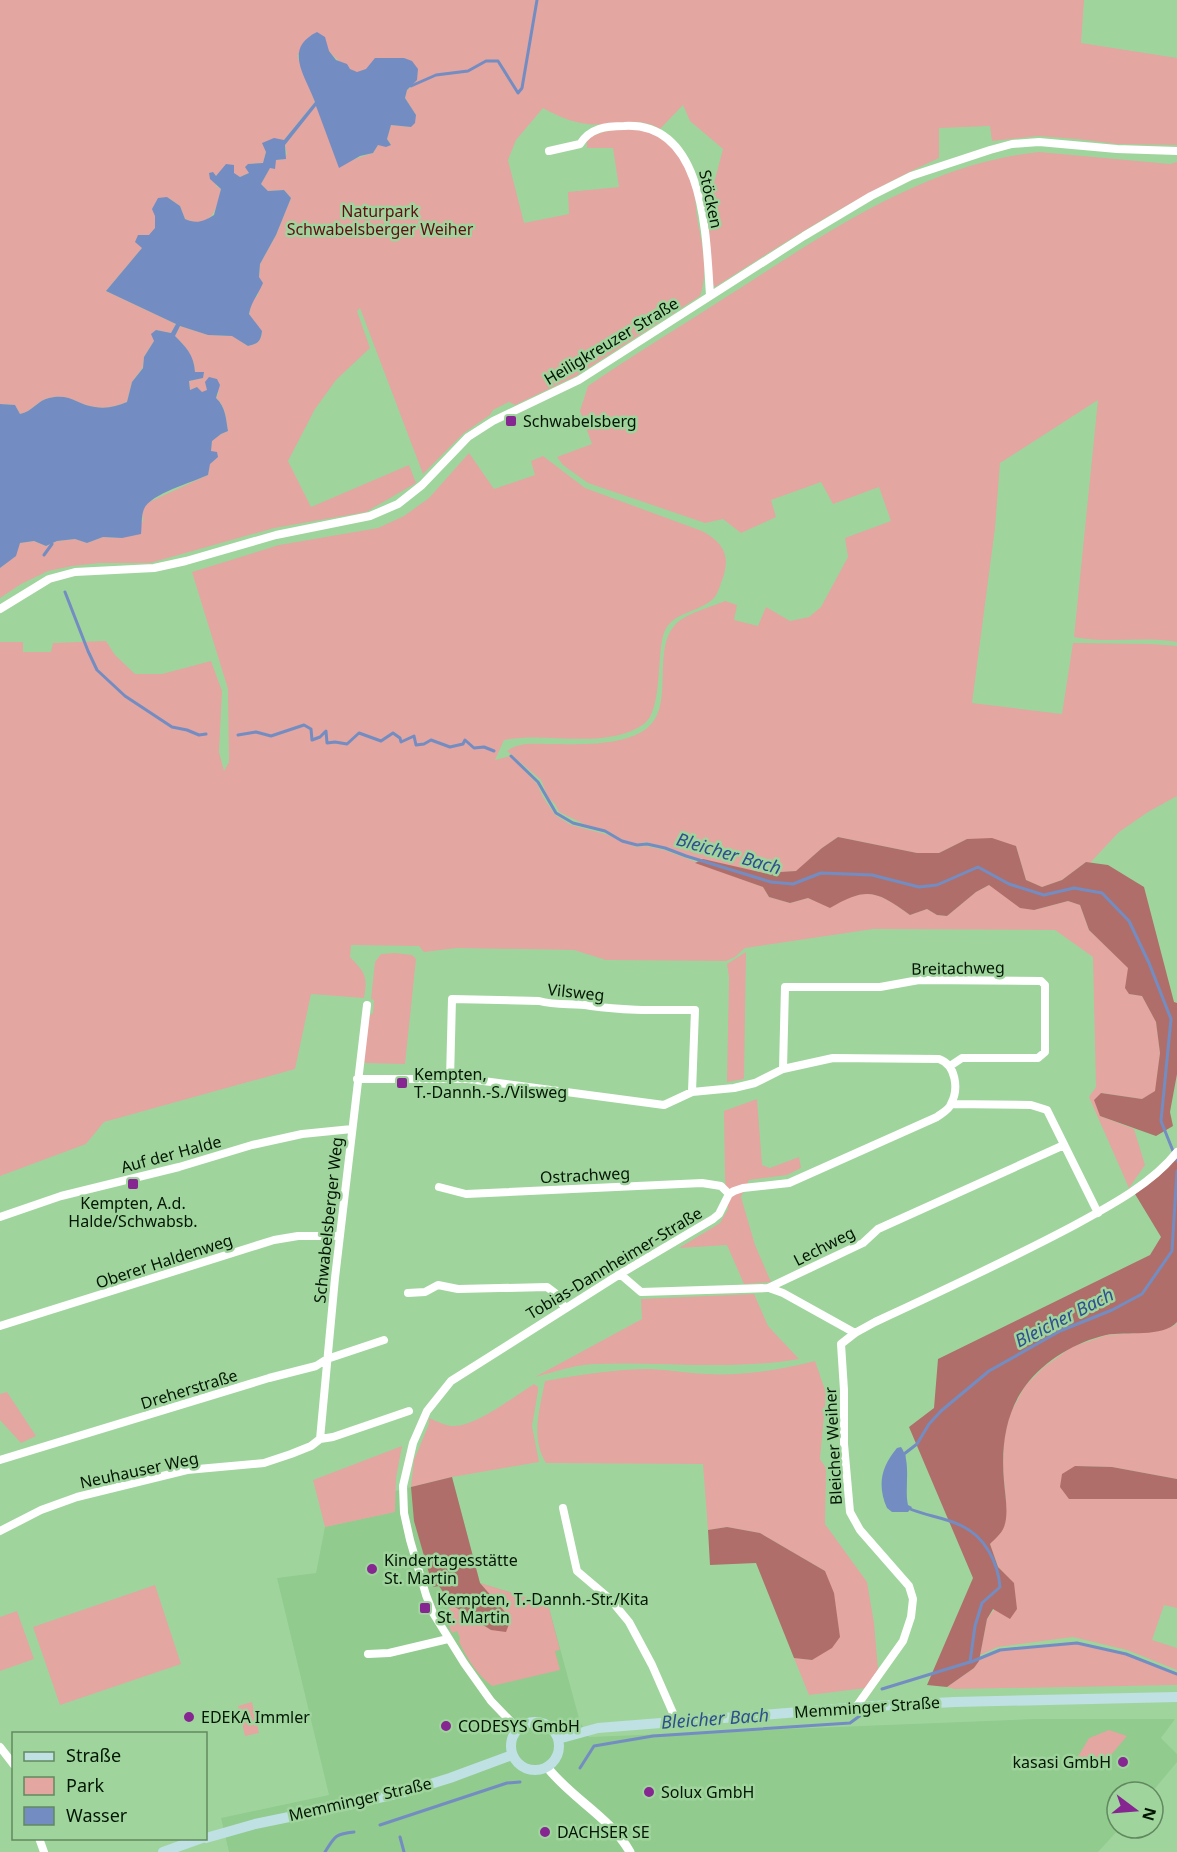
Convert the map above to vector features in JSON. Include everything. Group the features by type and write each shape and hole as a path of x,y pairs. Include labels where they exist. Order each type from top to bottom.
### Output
{"main road":[{"name":"Memminger Straße","path":"558,1739 598,1728 856,1707 955,1701 1177,1697"},
{"path":"541,1722 555,1732 558,1739 557,1755 547,1767 531,1770 516,1762 512,1755 511,1741 518,1729 525,1724 541,1722"},
{"name":"Memminger Straße","path":"207,1837 255,1824 405,1791 450,1778 512,1755"},
{"name":"Memminger Straße","path":"163,1852 198,1840"}],"street":[{"name":"Stöcken","path":"549,151 580,144 586,135 597,129 628,125 650,128 673,143 689,164 698,192 706,244 710,295"},
{"name":"Heiligkreuzer Straße","path":"0,609 49,579 75,572 154,568 276,535 370,516 398,504 422,485 468,437 493,421 579,380 710,295 871,196 911,176 1012,144 1039,142 1126,150 1177,151"},
{"name":"Breitachweg","path":"783,1069 785,987 880,987 919,980 1041,981 1045,985 1045,1052 1043,1056 1038,1058 962,1058 950,1066"},
{"name":"Vilsweg","path":"450,1079 452,999 539,1001 553,1005 621,1010 695,1010 692,1092"},
{"name":"Schwabelsberger Weg","path":"321,1439 339,1236 367,1005"},
{"path":"357,1079 468,1079 664,1105 692,1092 734,1088 755,1083 783,1069 832,1058 939,1059 950,1066 954,1081 951,1104 937,1117 795,1180 781,1185 743,1188 729,1194"},
{"path":"951,1104 1040,1106 1047,1110 1098,1213"},
{"name":"Auf der Halde","path":"0,1217 61,1196 179,1167 252,1145 302,1134 352,1130"},
{"name":"Lechweg","path":"620,1274 641,1292 768,1288 863,1243 878,1229 1064,1145"},
{"path":"768,1288 783,1293 855,1333 1098,1213 1133,1190 1175,1156"},
{"name":"Ostrachweg","path":"439,1187 466,1194 702,1183 721,1186 729,1194"},
{"name":"Tobias-Dannheimer-Straße","path":"518,1729 491,1701 433,1613 420,1577 404,1513 403,1486 413,1443 427,1411 451,1381 565,1308 713,1219 719,1214 729,1194"},
{"name":"Oberer Haldenweg","path":"0,1326 274,1240 298,1236 339,1236"},
{"path":"408,1293 425,1292 438,1285 458,1289 547,1287 555,1293 565,1308"},
{"name":"Bleicher Weiher","path":"855,1333 840,1344 844,1390 844,1444 850,1512 860,1530 909,1586 913,1599 911,1617 903,1641 856,1707"},
{"name":"Dreherstraße","path":"0,1460 269,1378 316,1366 327,1359 384,1340"},
{"path":"321,1439 409,1411"},
{"name":"Neuhauser Weg","path":"0,1531 41,1510 77,1497 187,1470 264,1463 311,1446 321,1439"},
{"path":"563,1508 577,1571 610,1599 629,1622 652,1665 675,1721"},
{"path":"368,1654 389,1653 448,1639"},
{"path":"0,1747 12,1762"},
{"path":"547,1767 576,1797 621,1836 630,1852"}],"shaded area":[{"path":"838,837 917,853 939,853 967,839 992,838 1016,846 1026,880 1042,887 1062,880 1086,862 1108,865 1144,887 1174,1002 1177,1003 1177,1074 1170,1112 1173,1126 1156,1136 1100,1116 1094,1100 1101,1093 1142,1099 1155,1091 1160,1053 1156,1022 1142,996 1129,994 1125,988 1128,968 1089,930 1080,905 1068,901 1034,910 1020,908 989,885 976,892 947,916 937,915 927,909 910,915 880,896 872,894 853,896 830,908 808,898 790,903 769,897 763,887 695,863 703,859 764,873 796,871"},
{"path":"1177,1158 1177,1322 1171,1327 1154,1332 1106,1335 1084,1342 1052,1360 1026,1385 1013,1407 1006,1431 1003,1469 1006,1504 1004,1527 990,1544 998,1567 1014,1583 1017,1609 1010,1619 993,1609 987,1619 979,1661 974,1668 947,1687 927,1685 973,1578 909,1427 934,1408 938,1359 1150,1255 1161,1237 1135,1194 1160,1175"},
{"path":"1075,1466 1112,1467 1177,1479 1177,1499 1069,1499 1060,1487 1062,1474"},
{"path":"452,1477 480,1583 548,1604 580,1722 589,1737 1034,1719 1175,1719 1161,1738 1177,1754 1177,1762 1162,1780 1105,1780 1105,1840 1109,1840 1098,1852 229,1852 221,1818 329,1795 277,1578 316,1573 325,1527 394,1512 395,1491"},
{"path":"452,1477 480,1583 511,1619 506,1632 491,1630 452,1605 439,1586 433,1587 414,1521 411,1487"},
{"path":"727,1527 760,1533 825,1571 834,1593 840,1637 832,1648 812,1660 794,1658 756,1563 710,1565 708,1530"}],"green space":[{"name":"Naturpark Schwabelsberger Weiher","path":"0,0 1084,0 1081,43 1177,58 1177,145 1117,144 1038,136 992,141 990,126 939,128 939,158 853,202 715,287 712,284 702,192 699,184 713,187 723,149 690,121 683,105 660,129 634,122 596,125 581,123 543,108 516,140 508,160 524,223 569,214 568,192 619,187 613,148 587,148 587,139 601,133 629,129 656,135 678,152 691,178 704,260 704,279 700,296 576,376 515,405 509,402 493,410 490,415 464,433 423,474 360,308 357,311 370,348 336,380 315,409 288,461 311,507 409,465 416,483 366,512 274,528 150,563 99,563 48,571 21,584 0,598 0,568 20,543 34,541 46,546 57,541 75,539 87,543 103,537 122,538 143,521 142,511 147,503 208,475 212,440 228,431 225,413 216,398 219,392 208,390 201,393 197,387 190,390 189,381 203,378 203,372 195,372 189,352 175,336 180,326 208,335 233,336 248,346 260,340 262,331 249,315 252,301 258,295 260,264 276,235 291,198 284,190 268,191 261,184 270,167 274,169 275,160 281,160 287,154 285,145 316,105 349,161 373,153 378,145 391,144 387,139 391,125 411,127 416,115 405,98 407,90 413,86 405,58 378,60 366,70 357,73 329,51 297,55 315,102 284,140 266,152 263,163 248,164 249,173 240,177 222,170 215,177 216,186 221,189 215,211 207,220 194,222 185,219 180,206 167,197 155,216 155,228 143,247 106,291 176,324 171,333 156,330 154,341 144,357 143,367 132,382 127,402 99,408 68,398 56,397 45,399 20,414 15,405 0,404"},
{"path":"1039,152 1170,164 1177,162 1177,642 1074,637 1098,400 1000,463 995,528 972,703 1062,714 1073,643 1177,646 1177,796 1119,832 1090,863 1086,862 1062,880 1042,887 1026,880 1016,846 967,839 939,853 917,853 838,837 797,871 764,873 701,860 647,842 636,844 559,812 548,797 541,780 507,751 526,744 611,742 636,735 646,729 655,719 660,707 665,649 668,636 679,621 725,601 737,605 734,620 758,626 766,607 790,621 809,617 821,607 848,557 845,538 891,521 879,487 833,504 821,482 771,500 776,517 741,533 723,519 705,523 588,483 563,465 557,457 592,444 580,411 588,386 805,246 879,204 956,170 997,159"},
{"path":"469,453 494,489 535,475 531,461 543,456 585,488 702,531 716,541 726,559 719,590 714,597 707,604 678,617 667,628 663,636 654,708 644,724 612,737 504,740 495,760 510,756 537,784 555,815 571,825 605,834 636,847 646,846 664,850 763,887 769,897 790,903 808,898 830,907 853,896 872,894 880,896 910,915 927,909 937,915 947,916 976,892 989,885 1034,910 1068,901 1080,905 1089,930 1129,968 1129,994 1142,996 1156,1021 1160,1053 1156,1091 1142,1099 1102,1093 1100,1116 1134,1129 1145,1165 1129,1188 1089,1097 1096,1087 1093,957 1055,930 873,929 745,948 726,961 606,960 574,950 457,948 424,952 419,946 351,945 350,957 362,971 365,979 364,998 311,994 295,1069 104,1122 86,1144 0,1176 0,642 23,642 23,652 51,652 53,643 106,641 115,655 135,674 162,674 211,661 222,691 219,752 224,771 229,762 228,689 192,572 279,545 378,528 404,516 429,498"},
{"path":"746,952 744,1079 727,1082 729,977 727,964"},
{"path":"381,954 412,955 416,959 405,1064 365,1063 363,1059 369,1016 373,1013 374,1000 371,999 375,962"},
{"path":"757,1099 762,1165 770,1168 799,1157 801,1168 787,1175 749,1180 741,1197 755,1245 771,1282 744,1284 727,1245 679,1248 720,1223 728,1209 724,1111"},
{"path":"754,1294 768,1326 799,1359 773,1363 722,1365 593,1364 571,1367 535,1377 642,1319 641,1299"},
{"path":"1177,1322 1177,1479 1112,1467 1075,1466 1070,1499 1177,1499 1177,1608 1164,1605 1152,1640 1177,1648 1177,1670 1127,1650 1073,1637 998,1647 980,1655 987,1619 1014,1584 998,1567 990,1544 1006,1502 1003,1467 1004,1437 1010,1414 1025,1386 1044,1367 1072,1347 1107,1335 1152,1332 1174,1326"},
{"path":"815,1361 826,1393 820,1459 826,1468 825,1524 867,1582 874,1623 878,1669 866,1688 809,1695 794,1658 812,1660 825,1571 760,1533 727,1527 708,1530 703,1464 546,1463 538,1443 537,1433 545,1381 637,1369 706,1374 747,1373"},
{"path":"534,1384 538,1387 538,1391 532,1426 539,1462 452,1477 411,1487 414,1460 429,1424 429,1418 451,1426 471,1422 494,1411"},
{"path":"7,1392 36,1436 21,1443 0,1420 0,1394"},
{"path":"402,1446 396,1478 395,1512 325,1527 313,1480"},
{"path":"480,1583 548,1604 560,1650 555,1651 560,1670 492,1686 482,1677 462,1648 457,1631 452,1633 444,1615 452,1605 491,1630 511,1619"},
{"path":"155,1585 181,1664 60,1705 33,1627"},
{"path":"17,1611 34,1659 0,1671 0,1617"},
{"path":"1072,1642 1126,1654 1177,1673 1177,1685 955,1689 947,1687 974,1668 979,1659 999,1651"},
{"path":"252,1702 259,1733 245,1736 238,1706"},
{"path":"1109,1730 1127,1736 1101,1767 1076,1760 1089,1738"}],"water":[{"path":"317,32 325,37 329,51 336,60 347,64 350,69 357,72 366,69 375,58 404,58 412,61 418,69 417,80 407,90 405,98 416,115 415,123 411,127 391,125 387,139 391,145 386,147 378,145 373,153 360,156 339,168 316,106 285,145 286,159 276,160 275,169 270,168 261,184 268,191 284,190 291,198 276,235 260,264 259,277 263,283 249,314 262,331 260,340 248,346 232,336 208,335 180,326 175,336 189,352 195,372 204,372 203,378 189,381 190,390 197,387 202,392 207,390 205,382 209,377 217,379 220,385 216,398 224,409 228,431 212,441 211,451 217,452 218,457 210,464 208,475 154,498 144,509 141,534 122,538 103,537 87,543 75,539 57,541 46,546 34,541 20,543 16,556 0,568 0,404 15,405 20,414 45,399 57,397 68,398 99,408 127,402 132,382 143,368 144,357 154,341 151,334 156,330 171,333 176,324 106,291 142,248 135,242 138,235 149,235 155,228 155,216 152,209 158,198 167,197 180,206 185,219 189,221 200,222 214,215 221,189 210,179 209,173 213,172 216,176 226,164 234,165 234,173 240,177 249,173 245,167 248,164 263,163 266,152 262,143 274,138 284,140 315,102 302,72 299,54 301,46"},
{"path":"901,1447 907,1467 908,1505 912,1507 908,1512 892,1512 887,1508 884,1500 882,1476 887,1462 897,1448"}],"waterway":[{"path":"411,86 436,75 468,71 486,61 498,61 518,93 522,88 537,0"},
{"name":"Bleicher Bach","path":"44,555 52,544"},
{"name":"Bleicher Bach","path":"65,592 97,670 125,696 172,727 199,735 206,734"},
{"name":"Bleicher Bach","path":"238,735 256,732 271,736 304,725 311,729 312,740 320,737 326,731 327,743 347,744 359,733 381,741 393,733 400,738 401,742 414,736 416,745 431,740 450,747 463,744 465,740 474,748 484,747 494,751"},
{"name":"Bleicher Bach","path":"511,756 538,782 556,813 573,823 605,831 622,841 665,848 771,882 793,884 821,873 872,875 919,887 937,885 978,867 1009,884 1044,895 1074,888 1102,893 1129,921 1149,963 1171,1019 1161,1121 1177,1161"},
{"name":"Bleicher Bach","path":"904,1457 904,1454 917,1444 929,1424 941,1411 989,1371 1060,1331 1112,1310 1142,1294 1172,1251 1177,1171"},
{"name":"Bleicher Bach","path":"882,1689 970,1662 975,1626 982,1603 1000,1587 989,1551 977,1537 955,1523 908,1508"},
{"path":"971,1662 1000,1650 1077,1643 1126,1654 1177,1674"},
{"name":"Bleicher Bach","path":"580,1768 594,1746 653,1736 850,1723 861,1715"},
{"name":"Bleicher Bach","path":"380,1825 507,1783 520,1782"},
{"name":"Bleicher Bach","path":"325,1852 336,1837 354,1832"},
{"path":"400,1837 404,1852"}],"place":[{"name":"Schwabelsberg","path":"511,421"},
{"name":"Kempten, T.-Dannh.-S./Vilsweg","path":"402,1083"},
{"name":"Kempten, A.d. Halde/Schwabsb.","path":"133,1184"},
{"name":"Kindertagesstätte St. Martin","path":"372,1569"},
{"name":"Kempten, T.-Dannh.-Str./Kita St. Martin","path":"425,1608"},
{"name":"EDEKA Immler","path":"189,1717"},
{"name":"CODESYS GmbH","path":"446,1726"},
{"name":"kasasi GmbH","path":"1123,1762"},
{"name":"Solux GmbH","path":"649,1792"},
{"name":"DACHSER SE","path":"545,1832"}]}
